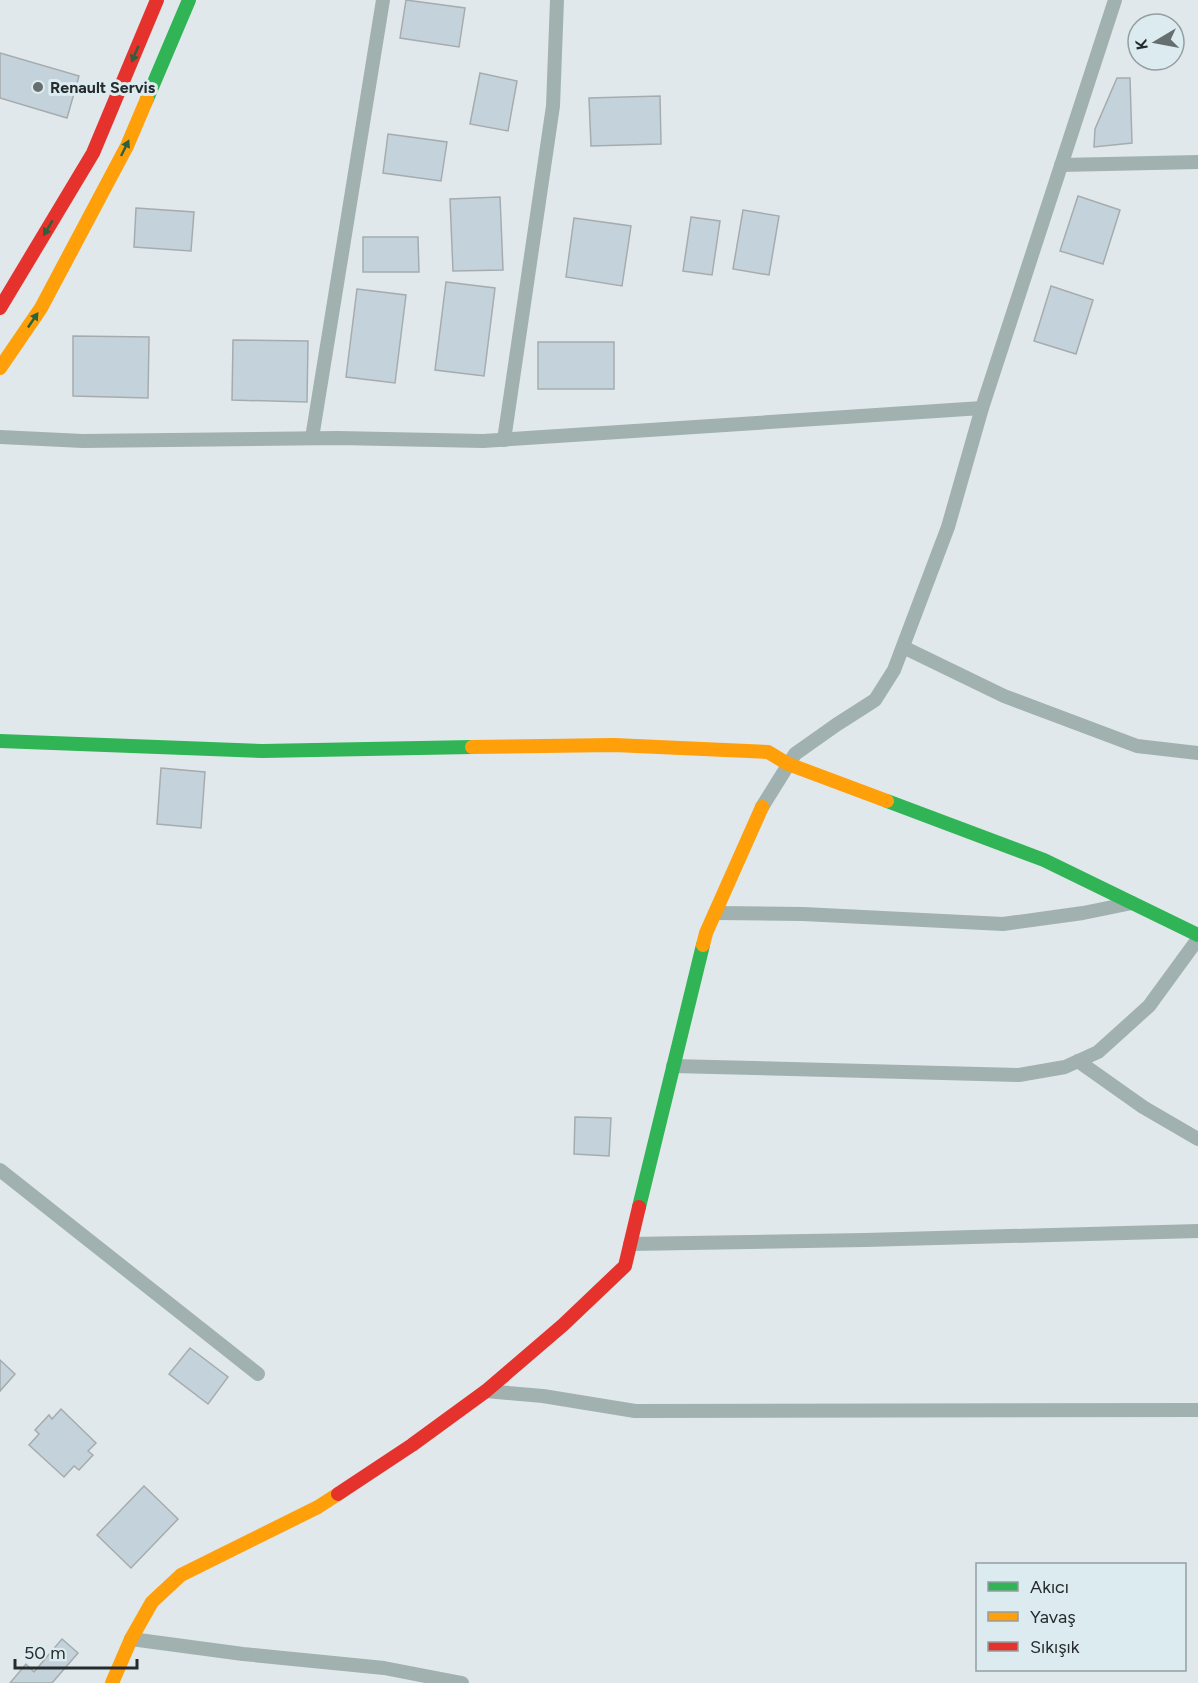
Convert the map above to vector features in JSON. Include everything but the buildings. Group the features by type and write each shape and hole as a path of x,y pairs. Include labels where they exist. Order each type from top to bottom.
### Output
{"main road":[{"path":"0,308 93,153 157,0"},
{"path":"0,368 41,308 127,146 189,0"},
{"path":"0,741 262,751 614,745 768,752 788,764 1044,860 1198,937"},
{"path":"112,1683 131,1639 152,1602 180,1575 318,1507 412,1445 486,1391 625,1266 706,933 762,807"}],"street":[{"path":"312,438 383,0"},
{"path":"504,440 553,106 557,0"},
{"path":"762,807 795,754 875,700 894,670 948,527 982,408 1115,0"},
{"path":"1061,165 1198,162"},
{"path":"0,437 83,441 312,438 483,441 982,408"},
{"path":"903,647 1004,696 1137,746 1198,753"},
{"path":"715,913 803,914 1003,924 1083,913 1132,903"},
{"path":"673,1066 1018,1075 1065,1067 1098,1052 1149,1006 1198,937"},
{"path":"1078,1061 1143,1107 1198,1139"},
{"path":"0,1170 258,1374"},
{"path":"630,1244 1198,1231"},
{"path":"486,1391 543,1396 635,1411 1198,1410"},
{"path":"131,1639 243,1654 384,1668 462,1683"}],"traffic: fast":[{"path":"147,99 189,0"},
{"path":"0,741 262,751 472,747"},
{"path":"887,801 1044,860 1198,935"},
{"path":"639,1207 703,945"}],"traffic: slow":[{"path":"0,368 41,308 127,146 147,99"},
{"path":"472,747 614,745 768,752 788,764 887,801"},
{"path":"703,945 706,933 762,807"},
{"path":"112,1683 131,1639 152,1602 181,1575 318,1507 338,1494"}],"traffic: jam":[{"path":"0,308 93,153 157,0"},
{"path":"338,1494 412,1445 486,1391 563,1325 625,1266 639,1207"}],"place":[{"name":"Renault Servis","path":"38,87"}]}
